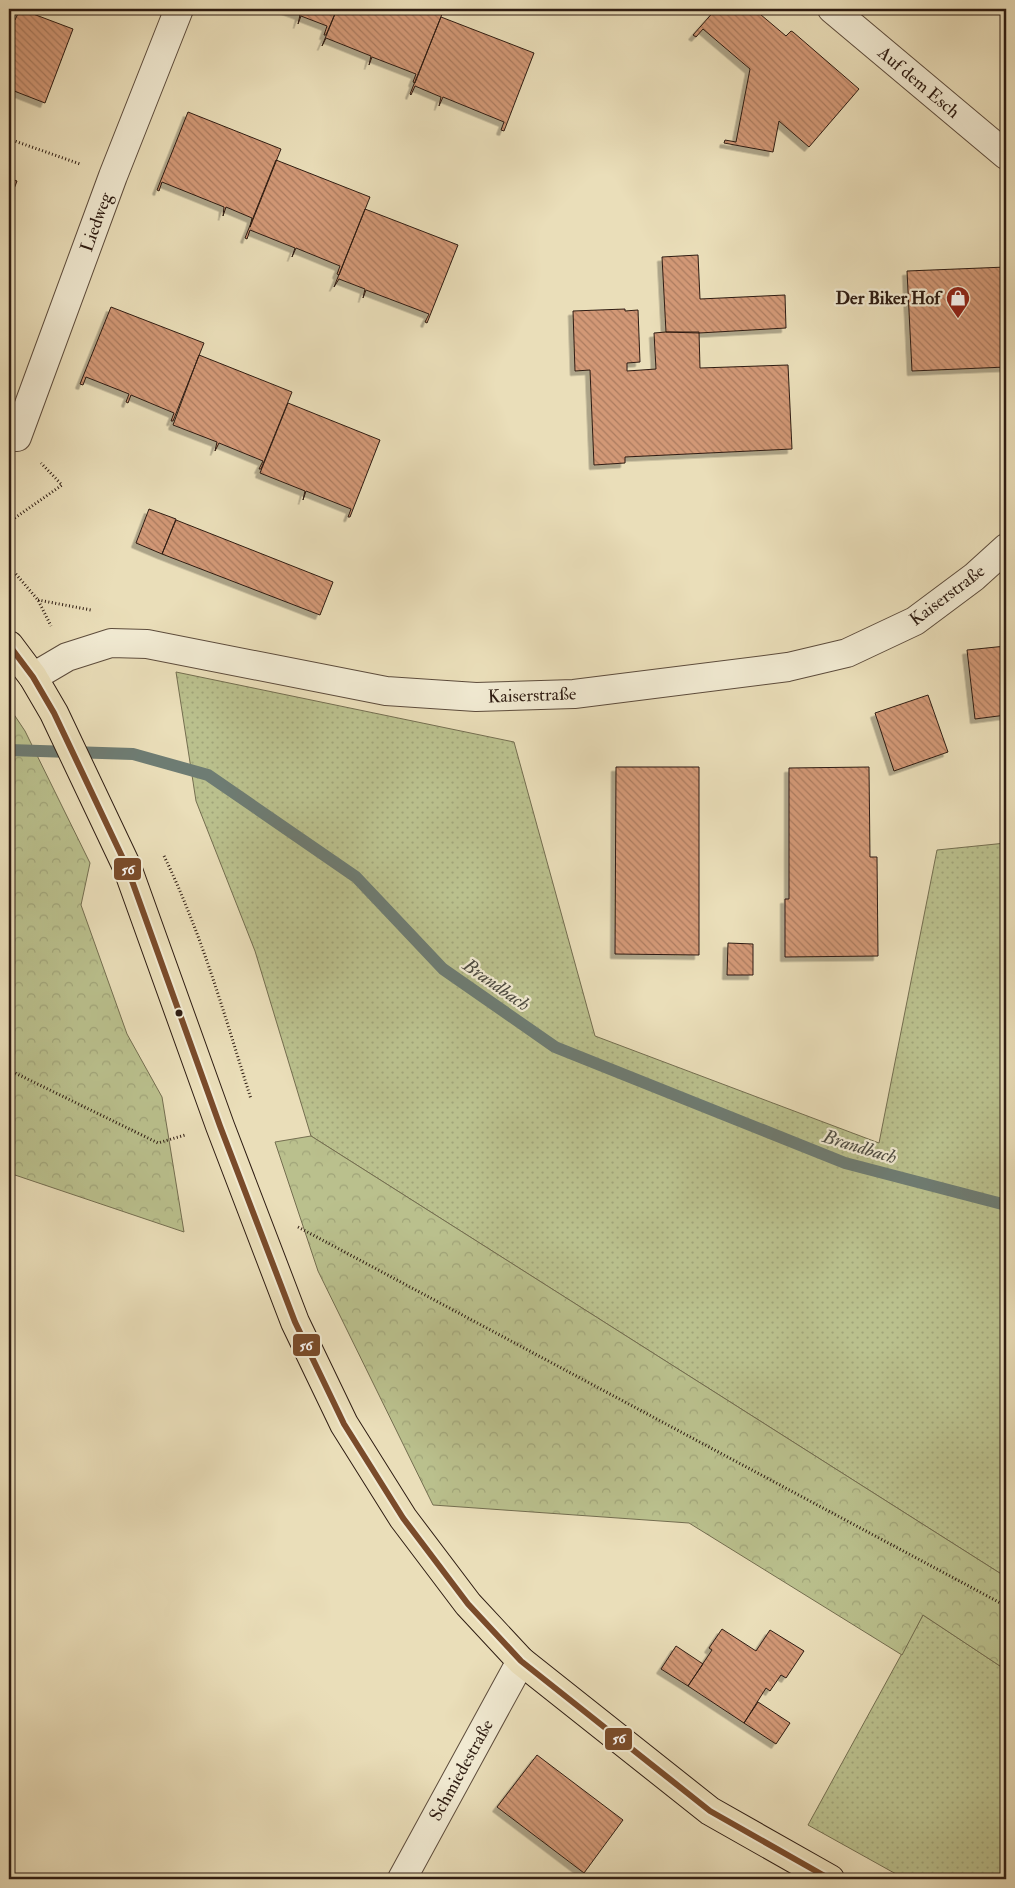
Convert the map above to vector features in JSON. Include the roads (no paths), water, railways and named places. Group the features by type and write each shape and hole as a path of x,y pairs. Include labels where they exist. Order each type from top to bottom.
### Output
{"main road":[{"path":"9,645 33,676 54,713 127,867 220,1126 295,1322 340,1415 403,1518 468,1604 521,1662 710,1811 830,1879"}],"street":[{"name":"Liedweg","path":"17,437 113,176 179,9"},
{"name":"Auf dem Esch","path":"832,9 1006,155"},
{"name":"Kaiserstraße","path":"33,676 68,657 111,643 147,644 386,691 476,697 574,694 788,667 847,653 915,622 974,578 1006,548"},
{"name":"Schmiedestraße","path":"402,1879 521,1662"}],"waterway":[{"name":"Brandbach","path":"9,750 133,754 208,775 356,877 443,969 555,1047 845,1163 1006,1205"}],"place":[{"name":"Der Biker Hof","path":"958,319"}]}
